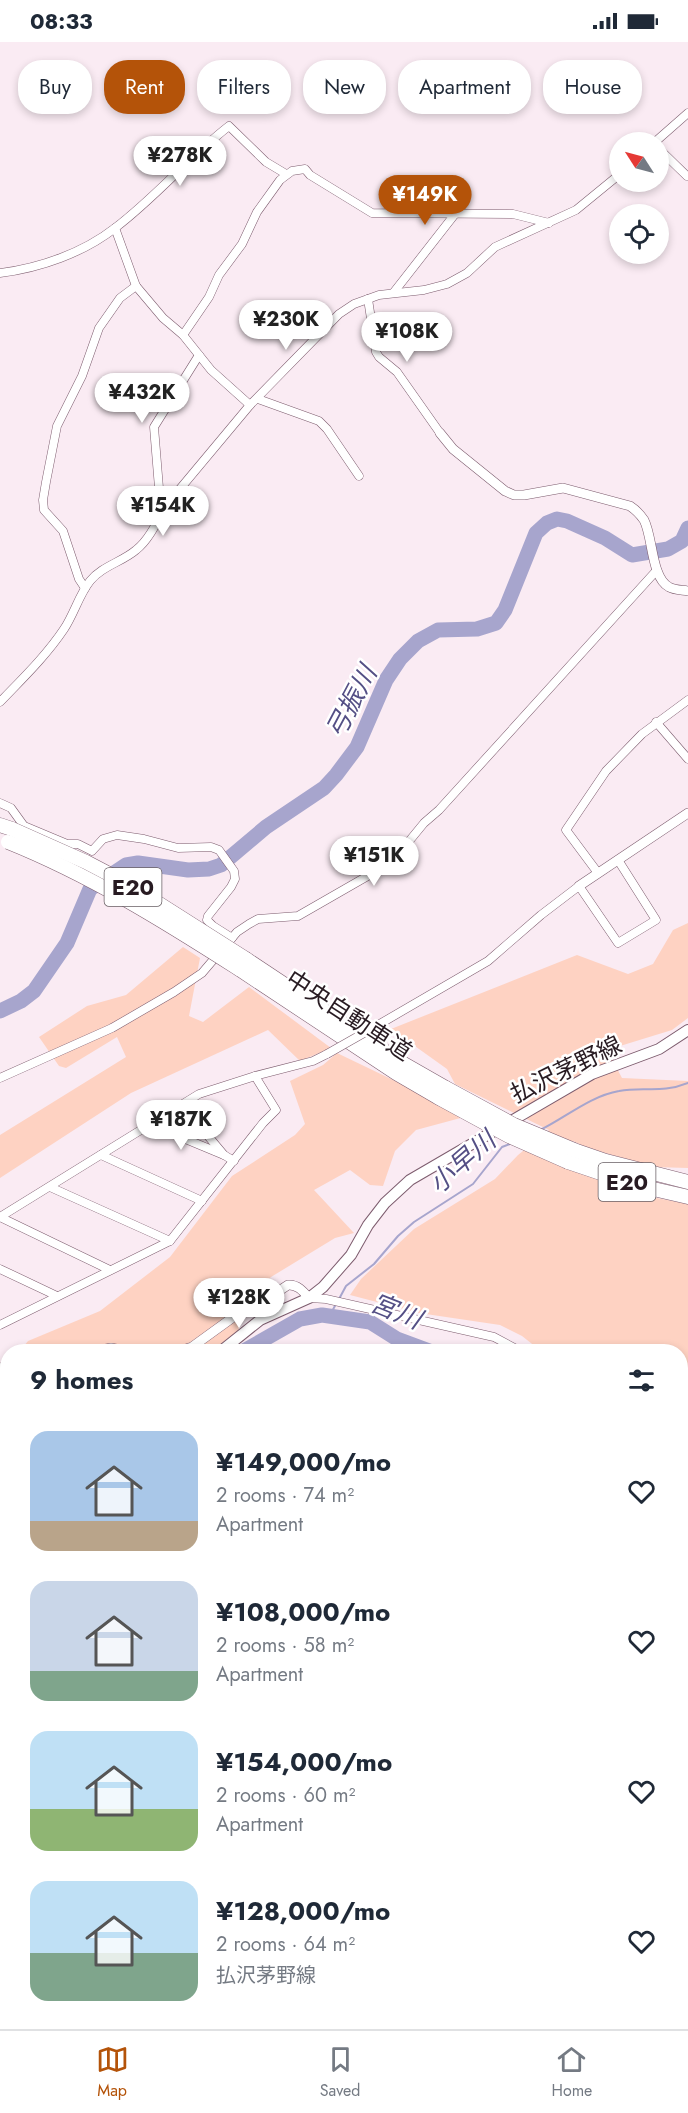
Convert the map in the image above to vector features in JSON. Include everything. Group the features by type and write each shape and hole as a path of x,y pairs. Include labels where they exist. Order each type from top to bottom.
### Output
{"highway":[{"name":"中央自動車道","path":"5,834 243,964 396,1073 514,1125 571,1156 636,1185 688,1197"},
{"name":"中央自動車道","path":"571,1156 617,1164 688,1182"}],"main road":[{"name":"払沢茅野線","path":"230,1344 260,1320 309,1298 322,1287 351,1255 368,1225 385,1203 410,1180 592,1074 659,1049 688,1030"}],"street":[{"path":"666,132 688,113"},
{"path":"0,273 49,262 72,253 115,228 229,126 266,162 286,174"},
{"path":"669,159 687,176"},
{"path":"183,335 209,297 219,275 242,244 257,212 286,174 305,169 372,213 513,214 549,223"},
{"path":"0,702 65,628 85,588 100,571 136,550 154,528 164,508 250,405 339,314 368,298 394,292 424,290 447,284 467,273 495,247 576,210 609,183"},
{"path":"394,292 455,214"},
{"path":"115,228 136,286 162,318 183,335 211,370 250,405"},
{"path":"85,588 78,579 63,531 44,510 45,482 57,426 82,376 99,328 120,298 136,286"},
{"path":"368,298 376,352 397,372 453,449 514,495 563,488 630,506 645,522 657,570 668,587 688,591"},
{"path":"164,508 159,488 154,427 199,355"},
{"path":"258,399 319,422 327,429 359,476"},
{"path":"0,1078 112,1028 174,992 202,973 237,932 258,919 298,916 392,862 424,823 440,810 657,570"},
{"path":"598,873 566,830 606,771 642,734 688,700"},
{"path":"656,722 688,759"},
{"path":"0,803 11,808 24,825 67,844 78,844 92,851 103,838 117,835 144,839 177,849 211,847 219,850 234,871 235,879 207,920 232,938"},
{"path":"0,1217 199,1094 313,1061 488,961 579,886 688,813"},
{"path":"579,886 618,943 656,920 618,860"},
{"path":"1,1323 170,1241 276,1110 255,1076"},
{"path":"182,1105 224,1155"},
{"path":"152,1122 159,1128 234,1161"},
{"path":"101,1155 202,1201"},
{"path":"50,1187 170,1241"},
{"path":"0,1217 110,1270"},
{"path":"0,1269 57,1296"},
{"path":"196,1344 232,1318 250,1310 288,1285 292,1285 303,1291 309,1298 494,1337 507,1344"}],"shaded area":[{"path":"688,923 688,1018 672,1030 607,1050 622,1078 688,1081 688,1168 654,1167 588,1148 573,1141 559,1165 636,1194 688,1204 688,1344 532,1344 500,1325 419,1313 350,1295 361,1279 414,1229 495,1179 518,1155 549,1130 455,1084 447,1069 391,1029 577,955 628,974 653,964 673,930"},
{"path":"183,947 200,958 189,1016 203,1022 249,987 331,1048 300,1061 268,1030 131,1093 0,1178 0,1135 126,1057 117,1037 66,1068 59,1066 39,1037 87,1006 126,995"},
{"path":"337,1053 468,1116 416,1130 395,1151 383,1186 370,1185 350,1170 314,1190 354,1233 335,1238 271,1277 243,1303 238,1333 221,1344 26,1344 100,1311 170,1257 232,1176 295,1135 305,1124 290,1081 323,1065"}],"waterway":[{"name":"弓振川","path":"0,1011 21,1001 34,991 67,943 90,889 126,865 138,863 188,870 209,869 221,865 266,827 324,788 357,747 386,680 400,659 418,641 438,630 477,629 496,623 505,610 536,533 547,523 557,519 567,521 605,538 632,555 668,549 682,541 688,528"},
{"name":"小早川","path":"540,1130 588,1102 608,1094 628,1090 669,1088 688,1083"},
{"name":"小早川","path":"339,1299 346,1286 374,1264 398,1236 414,1222 473,1184 502,1147 510,1144"},
{"name":"小早川","path":"330,1315 336,1304"},
{"name":"宮川","path":"256,1344 300,1319 322,1315 370,1322 397,1339 410,1344"}]}
